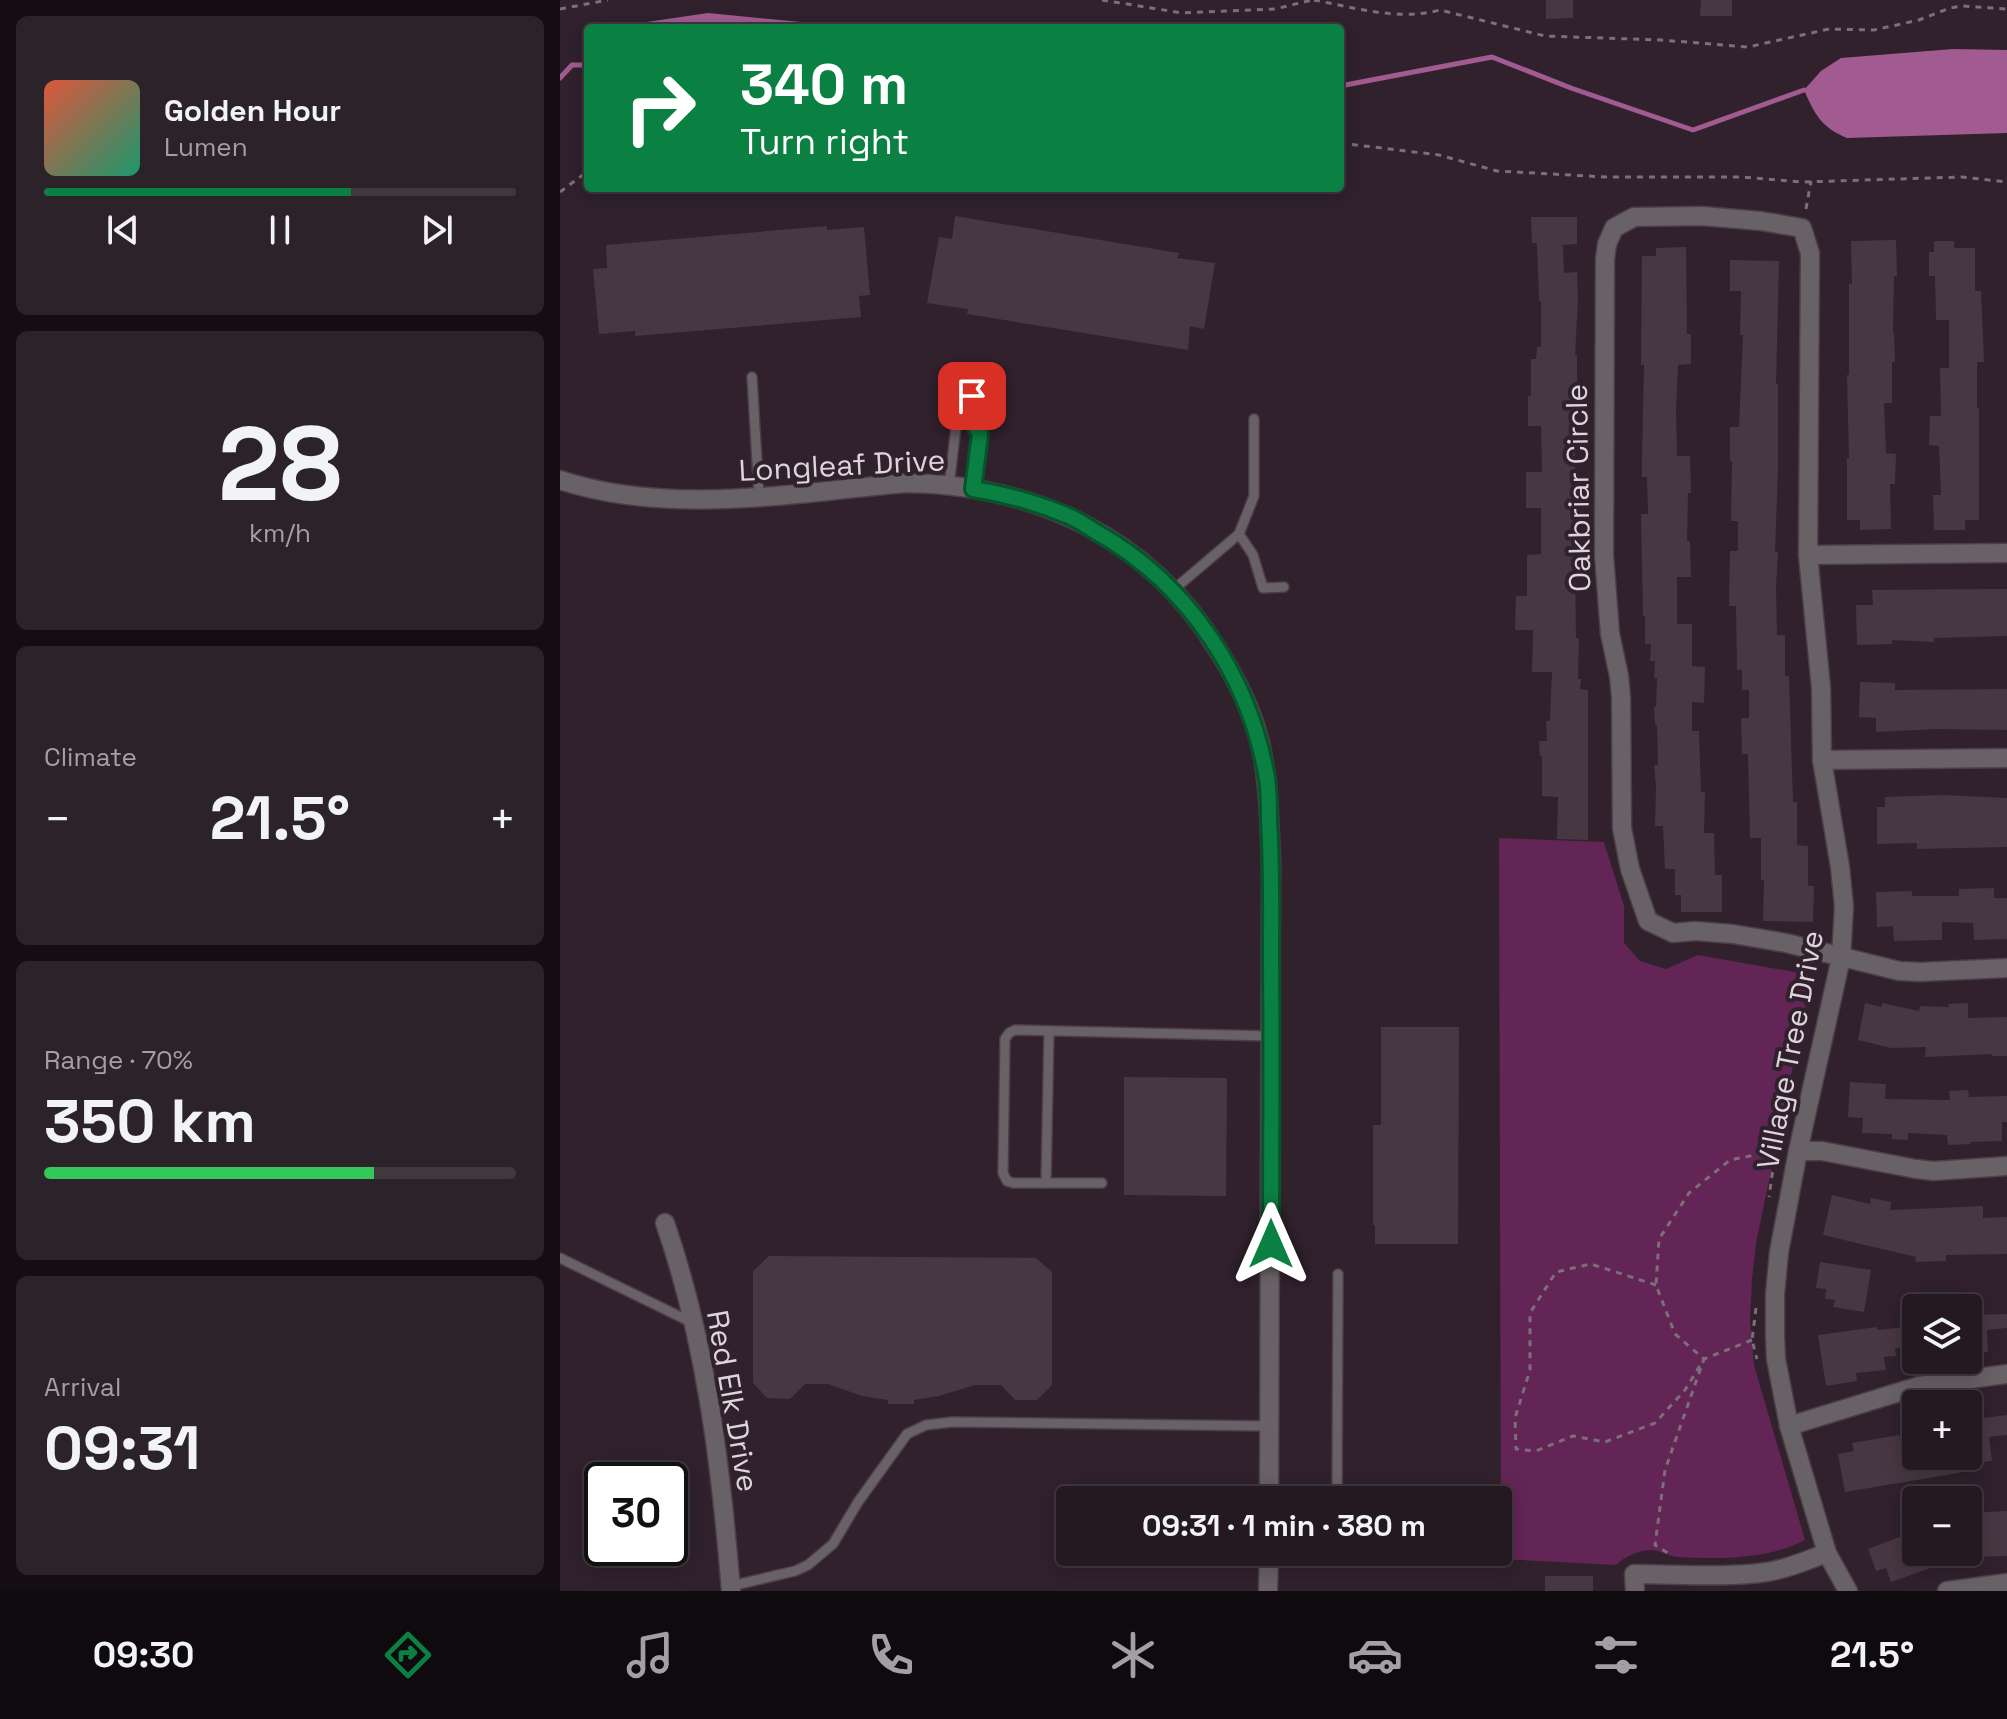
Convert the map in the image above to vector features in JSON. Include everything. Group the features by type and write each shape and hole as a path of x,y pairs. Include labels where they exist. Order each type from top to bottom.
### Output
{"street":[{"name":"Oakbriar Circle","path":"1802,228 1702,216 1634,217 1614,228 1607,244 1604,555 1609,624 1621,697 1622,828 1630,869 1648,921 1673,933 1714,931 1786,943 1899,971 2007,968"},
{"name":"Village Tree Drive","path":"1802,228 1810,253 1808,555 1821,688 1822,760 1844,907 1841,958 1779,1252 1775,1294 1776,1359 1789,1426 1827,1553 1848,1591"},
{"name":"Longleaf Drive","path":"560,480 607,493 656,499 703,500 906,483 1002,494 1068,516 1124,547 1149,567 1204,628 1230,669 1243,697 1258,737 1267,782 1271,860 1269,1486"},
{"path":"1808,555 2007,553"},
{"path":"1822,760 2007,758"},
{"path":"1798,1151 1822,1151 1934,1171 2007,1166"},
{"name":"Red Elk Drive","path":"665,1223 693,1323 715,1434 731,1588"},
{"path":"1789,1426 1919,1386 2007,1374"},
{"path":"1635,1591 1634,1574 1768,1572 1827,1553"},
{"path":"1268,1591 1269,1566"},
{"path":"1947,1591 2007,1583"}],"lane":[{"path":"973,489 980,434 969,416 974,376"},
{"path":"752,377 759,496"},
{"path":"949,486 956,427 969,416"},
{"path":"1172,591 1239,534 1254,496 1254,419"},
{"path":"1239,534 1253,555 1263,588 1284,587"},
{"path":"1102,1183 1007,1181 1003,1173 1005,1039 1009,1033 1015,1030 1271,1036"},
{"path":"1046,1183 1049,1031"},
{"path":"560,1258 693,1323"},
{"path":"1337,1486 1338,1274"},
{"path":"731,1588 795,1571 825,1551 833,1544 858,1502 907,1434 926,1425 952,1422 1269,1426"}],"path":[{"path":"560,9 608,0"},
{"path":"1102,0 1130,2 1182,13 1275,9 1313,0 1398,16 1423,15 1440,10 1545,36 1748,47 1829,29 1874,30 1962,6 2007,9"},
{"path":"1344,143 1439,155 1497,171 1606,177 1742,177 1811,181 1962,177 2007,182"},
{"path":"560,192 584,174"},
{"path":"1802,228 1811,181"},
{"path":"1704,1359 1675,1334 1656,1285 1659,1239 1689,1193 1730,1160 1775,1154 1769,1201"},
{"path":"1656,1285 1591,1264 1556,1272 1530,1313 1530,1370 1515,1418 1516,1449 1536,1451 1573,1436 1605,1442 1655,1423 1685,1390 1704,1359 1752,1340"},
{"path":"1755,1309 1752,1340 1760,1371"},
{"path":"1674,1557 1655,1545 1665,1470 1704,1359"}],"shaded area":[{"path":"708,13 822,24 633,24"},
{"path":"1953,49 2007,50 2007,133 1847,138 1820,119 1804,90 1821,71 1841,58"},
{"path":"1499,838 1604,842 1624,906 1624,943 1640,961 1666,969 1698,955 1800,973 1810,985 1756,1243 1750,1321 1754,1365 1805,1540 1759,1555 1727,1558 1678,1557 1649,1550 1631,1555 1616,1565 1512,1560 1512,1486 1501,1486"}],"building":[{"path":"1546,0 1573,0 1573,18 1546,19"},
{"path":"1701,0 1732,0 1732,16 1700,16"},
{"path":"955,216 1179,253 1177,258 1215,263 1204,329 1190,326 1188,350 967,314 968,309 927,303 939,237 952,239"},
{"path":"1531,217 1577,217 1577,244 1563,245 1564,273 1577,272 1577,491 1574,491 1576,638 1579,638 1580,689 1588,690 1588,840 1557,839 1558,797 1542,796 1539,741 1547,741 1546,721 1550,721 1552,672 1532,672 1533,630 1515,630 1516,596 1527,596 1527,555 1541,554 1541,508 1526,508 1526,472 1542,472 1541,426 1528,426 1531,359 1536,359 1537,347 1541,347 1537,243 1532,243"},
{"path":"827,226 827,230 864,227 870,295 859,296 861,317 635,336 635,331 599,334 593,269 607,268 606,245"},
{"path":"1896,240 1892,403 1884,403 1886,453 1896,454 1895,484 1890,484 1891,529 1860,530 1860,520 1847,520 1851,241"},
{"path":"1934,241 1954,241 1954,248 1975,248 1975,291 1981,291 1984,362 1977,362 1979,520 1965,520 1965,530 1934,530 1933,495 1941,495 1939,446 1929,445 1930,416 1941,416 1940,368 1949,368 1949,320 1936,320 1935,276 1929,276 1929,252 1934,252"},
{"path":"1686,247 1687,334 1691,334 1691,364 1678,365 1676,411 1677,456 1690,456 1687,541 1690,541 1691,577 1677,577 1677,624 1692,624 1692,666 1705,667 1704,703 1692,702 1692,731 1699,731 1701,792 1705,792 1704,833 1714,833 1715,875 1722,875 1722,912 1681,912 1681,895 1675,895 1675,869 1665,869 1663,826 1655,826 1654,765 1658,765 1654,707 1657,678 1654,678 1655,661 1650,661 1651,644 1645,644 1643,616 1641,514 1648,514 1647,477 1642,477 1642,256 1656,256 1656,248"},
{"path":"1730,260 1779,261 1775,552 1778,552 1777,635 1785,635 1793,802 1797,802 1797,845 1808,846 1808,886 1814,886 1813,922 1763,921 1761,838 1750,838 1748,754 1742,754 1741,718 1749,718 1749,690 1742,690 1742,670 1737,670 1736,606 1729,606 1730,551 1738,551 1738,521 1731,521 1730,427 1739,427 1743,335 1740,335 1741,291 1730,291"},
{"path":"2007,589 2007,636 1934,638 1934,642 1892,640 1892,644 1857,645 1856,605 1873,605 1872,590"},
{"path":"1860,682 1895,683 1895,690 2007,689 2007,730 1876,732 1876,718 1859,717"},
{"path":"1943,795 2007,798 2007,847 1917,849 1917,843 1877,844 1877,807 1885,807 1885,797"},
{"path":"1994,888 1994,898 2007,898 2007,939 1974,940 1973,923 1942,922 1942,940 1894,941 1893,926 1877,927 1876,892 1912,891 1912,896 1959,896 1959,889"},
{"path":"1865,1003 1882,1007 1882,1003 1919,1011 1920,1006 1949,1007 1948,1004 1968,1003 1968,1018 2007,1017 2007,1056 1925,1057 1926,1047 1891,1048 1858,1040"},
{"path":"1381,1027 1459,1027 1458,1244 1375,1244 1373,1125 1381,1125"},
{"path":"1124,1077 1227,1078 1226,1196 1124,1195"},
{"path":"1850,1082 1886,1084 1885,1099 1950,1100 1949,1091 1968,1090 1969,1097 2007,1096 2007,1122 2002,1122 2002,1141 1948,1145 1947,1135 1908,1133 1908,1140 1892,1139 1892,1134 1862,1133 1863,1118 1848,1117"},
{"path":"1832,1195 1870,1204 1871,1198 1891,1202 1890,1210 1983,1206 1983,1218 2007,1217 2007,1254 1946,1255 1946,1261 1915,1262 1916,1257 1823,1235"},
{"path":"769,1256 1036,1258 1052,1272 1052,1385 1037,1400 1015,1400 1001,1385 975,1385 914,1400 914,1404 888,1404 888,1400 862,1396 828,1384 805,1384 790,1399 767,1398 753,1383 753,1271"},
{"path":"1820,1262 1871,1270 1864,1312 1833,1307 1835,1300 1825,1299 1826,1289 1816,1288"},
{"path":"2007,1314 2007,1328 1987,1330 1988,1352 1982,1352 1982,1315"},
{"path":"1877,1327 1877,1330 1902,1327 1902,1348 1895,1348 1896,1356 1884,1357 1886,1370 1856,1373 1857,1381 1826,1386 1818,1335"},
{"path":"2007,1415 2007,1435 1989,1437 1992,1461 1982,1462 1982,1418"},
{"path":"1899,1435 1902,1470 1959,1470 1959,1473 1845,1492 1838,1454 1854,1451 1852,1443"},
{"path":"1982,1499 1984,1512 2007,1511 2007,1556 1982,1557"},
{"path":"1902,1536 1902,1566 1936,1566 1891,1582 1886,1568 1876,1571 1868,1549"},
{"path":"1545,1576 1593,1576 1593,1591 1545,1591"}],"waterway":[{"path":"1344,85 1492,57 1693,130 1804,90"},
{"path":"560,78 572,65 584,65"}],"route":[{"path":"972,396 969,416 980,434 973,489 1002,494 1068,516 1124,547 1149,567 1188,607 1211,639 1230,669 1258,737 1267,782 1271,860 1271,1244"}]}
